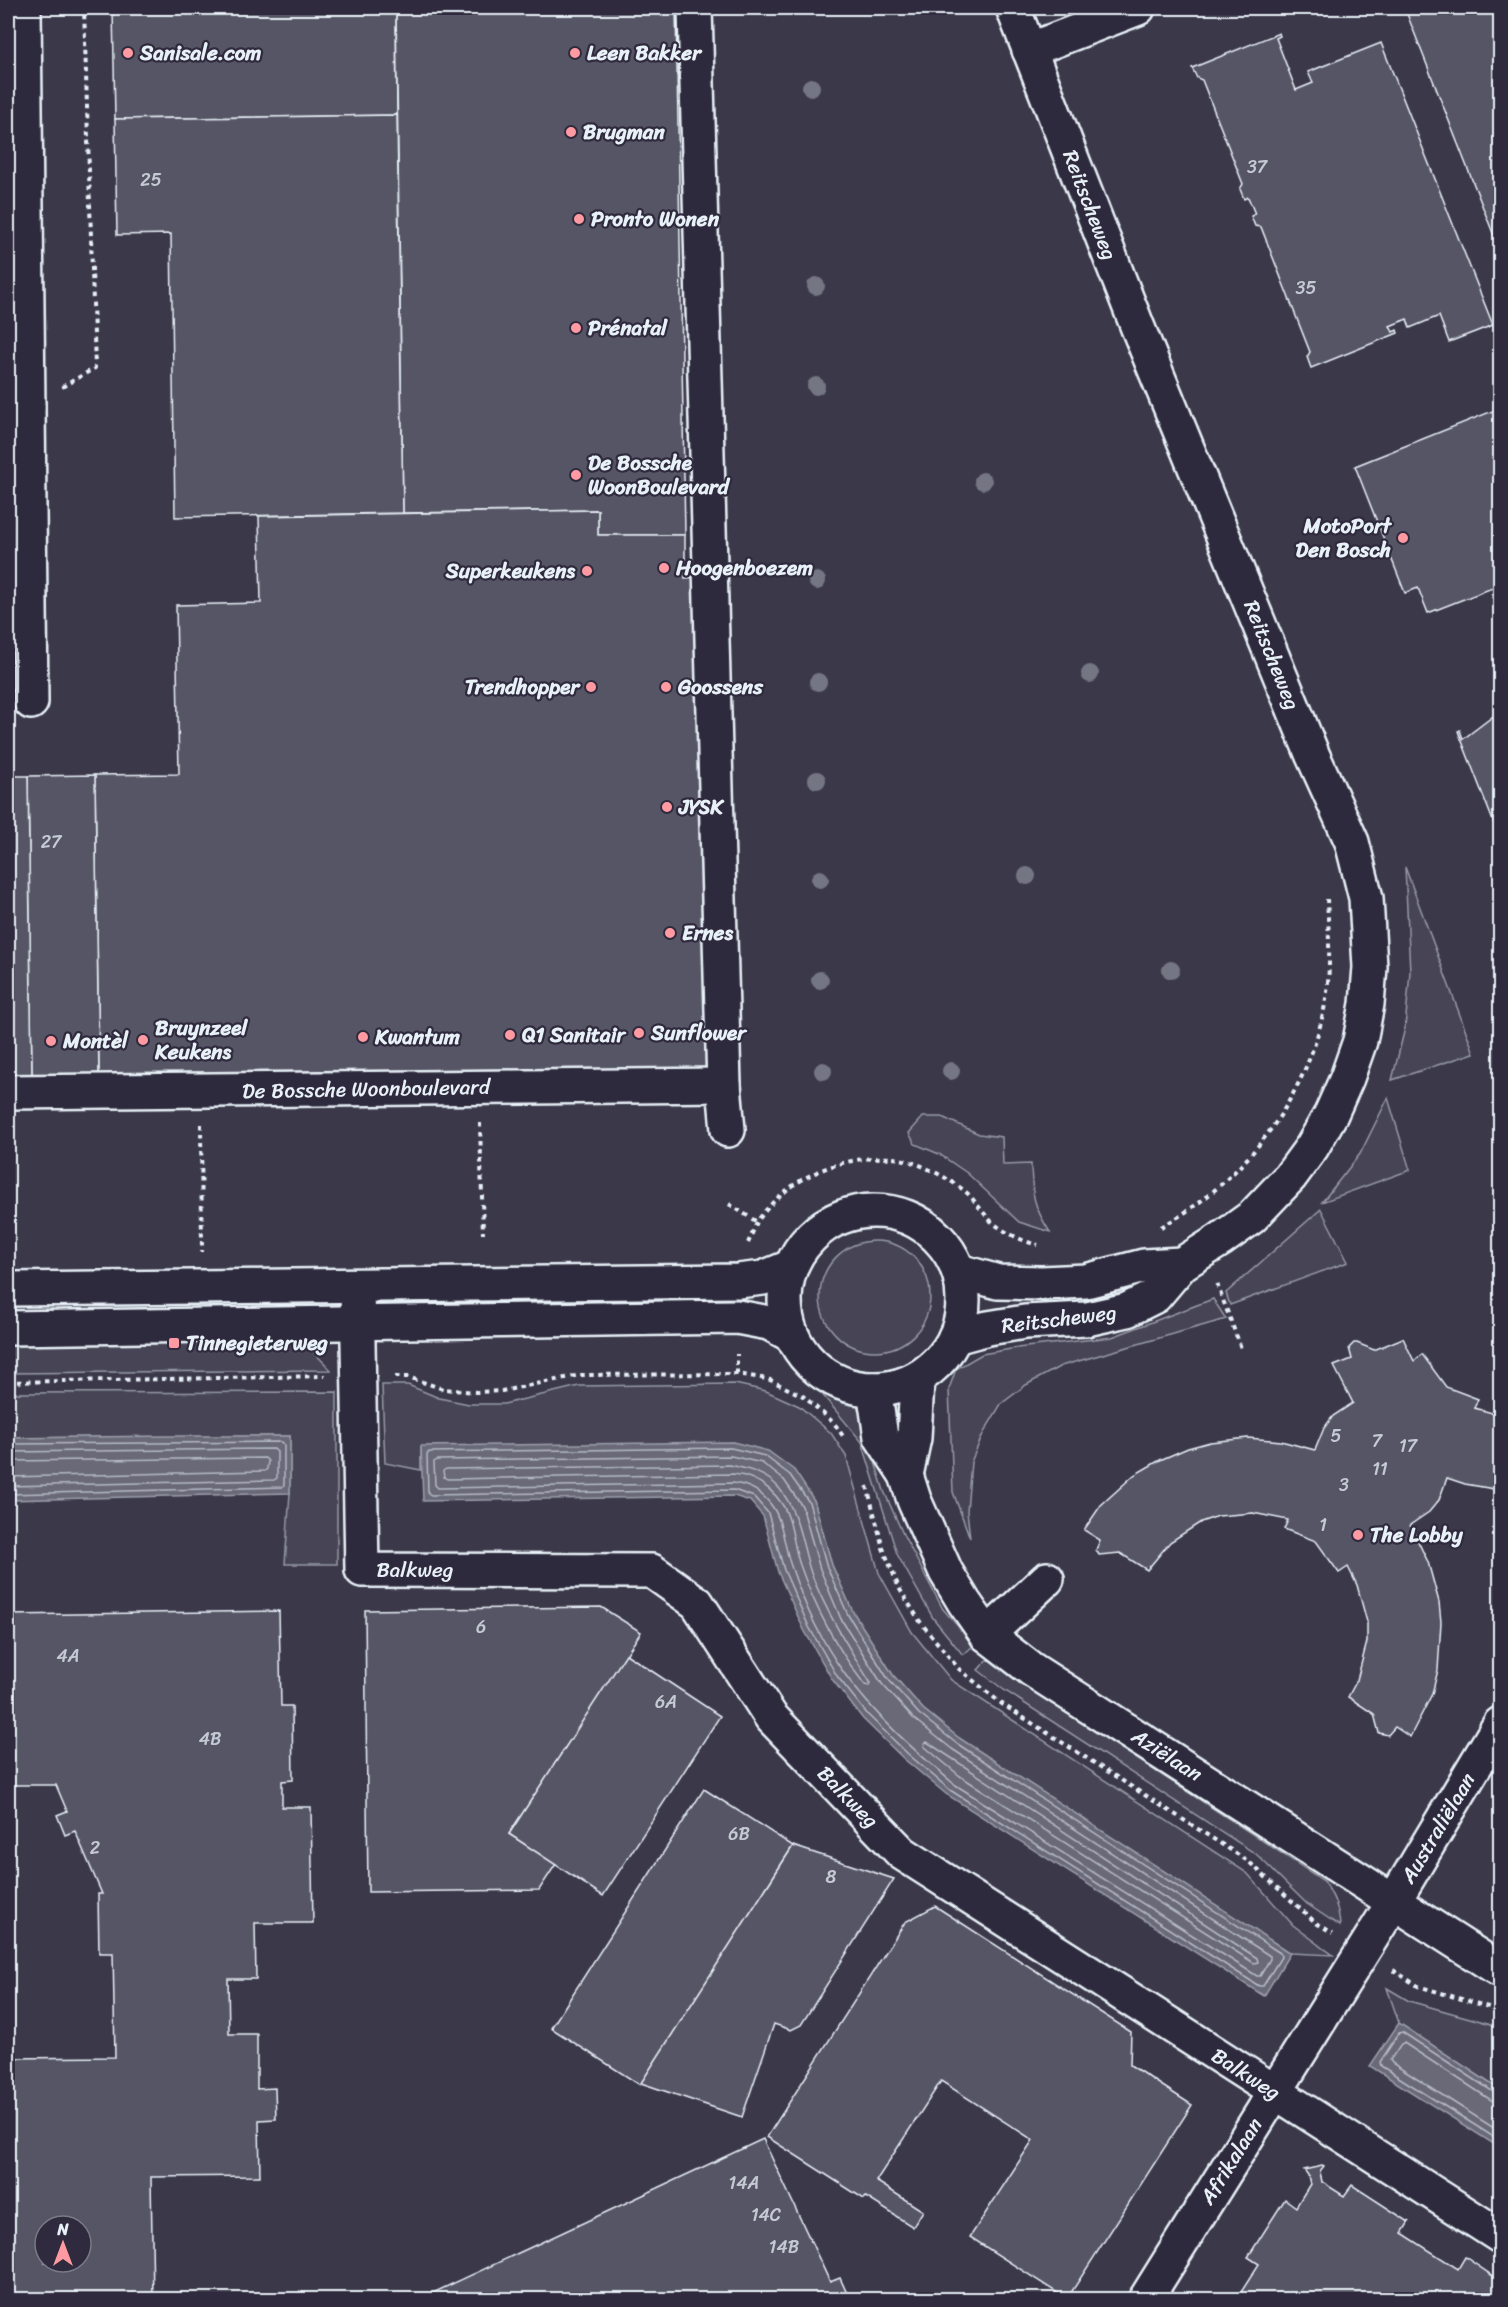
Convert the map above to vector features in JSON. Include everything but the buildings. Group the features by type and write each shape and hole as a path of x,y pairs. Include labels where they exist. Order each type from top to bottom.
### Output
{"street":[{"path":"24,8 18,407 31,702"},
{"path":"695,8 724,1085 728,1130"},
{"name":"Reitscheweg","path":"955,1337 1006,1325 1087,1319 1127,1310 1155,1296 1193,1257 1252,1217 1280,1189 1312,1147 1331,1114 1353,1062 1367,1004 1370,950 1366,898 1352,842 1313,756 1211,508 1013,8"},
{"path":"1029,50 1138,8"},
{"name":"De Bossche Woonboulevard","path":"8,1092 724,1085"},
{"path":"866,1211 903,1215 927,1228 946,1247 959,1271 963,1293 962,1316 955,1337 944,1355 917,1381 897,1387 874,1389 839,1382 819,1371 803,1354 791,1335 785,1312 785,1289 790,1267 811,1236 826,1224 843,1216 866,1211"},
{"name":"Reitscheweg","path":"959,1271 999,1282 1086,1281 1144,1266 1193,1257"},
{"path":"8,1289 738,1281 763,1278 790,1267"},
{"name":"Balkweg","path":"357,1286 362,1570 652,1571 697,1603 771,1717 902,1852 1500,2236"},
{"path":"8,1328 737,1317 769,1323 791,1335"},
{"path":"906,1474 915,1438 917,1381"},
{"name":"Aziëlaan","path":"874,1389 881,1437 906,1474 914,1500 946,1572 987,1635 1031,1669 1500,1970"},
{"path":"987,1635 1047,1579"},
{"name":"Australiëlaan","path":"1393,1901 1500,1724"},
{"name":"Afrikalaan","path":"1145,2300 1393,1901"}],"path":[{"path":"18,407 94,368 84,8"},
{"path":"1152,1231 1162,1227 1221,1185 1252,1154 1290,1100 1310,1056 1323,1013 1330,960 1327,898"},
{"path":"480,1088 483,1234"},
{"path":"201,1090 202,1286"},
{"path":"738,1281 746,1249 757,1222 779,1198 801,1180 827,1167 856,1158 894,1158 927,1168 966,1192 993,1222 1023,1241 1043,1246"},
{"path":"729,1204 757,1222"},
{"path":"1193,1257 1241,1348"},
{"path":"737,1317 737,1374"},
{"path":"8,1382 408,1377 443,1389 476,1392 502,1391 580,1375 737,1374 768,1379 803,1396"}],"shaded area":[{"path":"8,8 1500,8 1500,2299 8,2300"},
{"path":"1405,867 1474,1053 1392,1080 1405,1028 1410,972"},
{"path":"1388,1098 1410,1170 1322,1202 1360,1154"},
{"path":"923,1117 942,1117 979,1134 1002,1137 1003,1165 1031,1164 1034,1200 1050,1232 1019,1222 967,1173 939,1154 915,1144 909,1133"},
{"path":"1321,1209 1348,1262 1230,1305 1226,1293"},
{"path":"875,1241 896,1246 914,1257 925,1275 930,1296 925,1317 914,1335 896,1346 875,1351 854,1346 836,1335 825,1317 820,1296 825,1275 836,1257 854,1246"},
{"path":"1213,1299 1226,1319 1061,1366 1026,1385 1001,1404 983,1434 971,1462 967,1511 970,1538 953,1492 949,1389 956,1369 982,1354 1112,1337"},
{"path":"299,1337 331,1370 8,1373 8,1344"},
{"path":"735,1384 766,1391 799,1406 831,1433 846,1456 879,1573 912,1632 951,1680 1247,1873 1293,1925 1333,1955 1290,1953 959,1738 923,1709 893,1675 853,1612 832,1565 814,1500 421,1447 421,1470 385,1463 382,1385 408,1385 439,1398 469,1404 504,1404 579,1386"},
{"path":"337,1392 337,1564 285,1564 290,1493 290,1436 8,1438 8,1393"},
{"path":"821,1393 855,1398 884,1491 903,1534 943,1609 974,1645 963,1655 933,1618 897,1554 862,1442"},
{"path":"988,1659 1010,1676 1324,1881 1335,1903 1340,1926 1307,1904 1256,1854 1004,1690 978,1670"},
{"path":"1387,1988 1409,2001 1491,2024 1500,2030 1500,2090 1399,2023"}],"water":[{"path":"290,1436 290,1493 8,1500 8,1438"},
{"path":"733,1442 768,1451 794,1470 814,1500 832,1565 853,1612 893,1675 923,1709 959,1738 1290,1953 1264,1996 946,1794 904,1759 863,1719 832,1679 804,1630 778,1572 763,1516 750,1501 734,1496 423,1501 421,1446"},
{"path":"1399,2023 1500,2090 1500,2148 1370,2066"}],"place":[{"name":"Sanisale.com","path":"128,53"},
{"name":"Leen Bakker","path":"575,53"},
{"name":"Brugman","path":"571,132"},
{"name":"Pronto Wonen","path":"579,219"},
{"name":"Prénatal","path":"576,328"},
{"name":"De Bossche WoonBoulevard","path":"576,475"},
{"name":"MotoPort Den Bosch","path":"1403,538"},
{"name":"Hoogenboezem","path":"664,568"},
{"name":"Superkeukens","path":"587,571"},
{"name":"Trendhopper","path":"591,687"},
{"name":"Goossens","path":"666,687"},
{"name":"JYSK","path":"667,807"},
{"name":"Ernes","path":"670,933"},
{"name":"Sunflower","path":"639,1033"},
{"name":"Q1 Sanitair","path":"510,1035"},
{"name":"Kwantum","path":"363,1037"},
{"name":"Bruynzeel Keukens","path":"143,1040"},
{"name":"Montèl","path":"51,1041"},
{"name":"Tinnegieterweg","path":"174,1343"},
{"name":"The Lobby","path":"1358,1535"}]}
